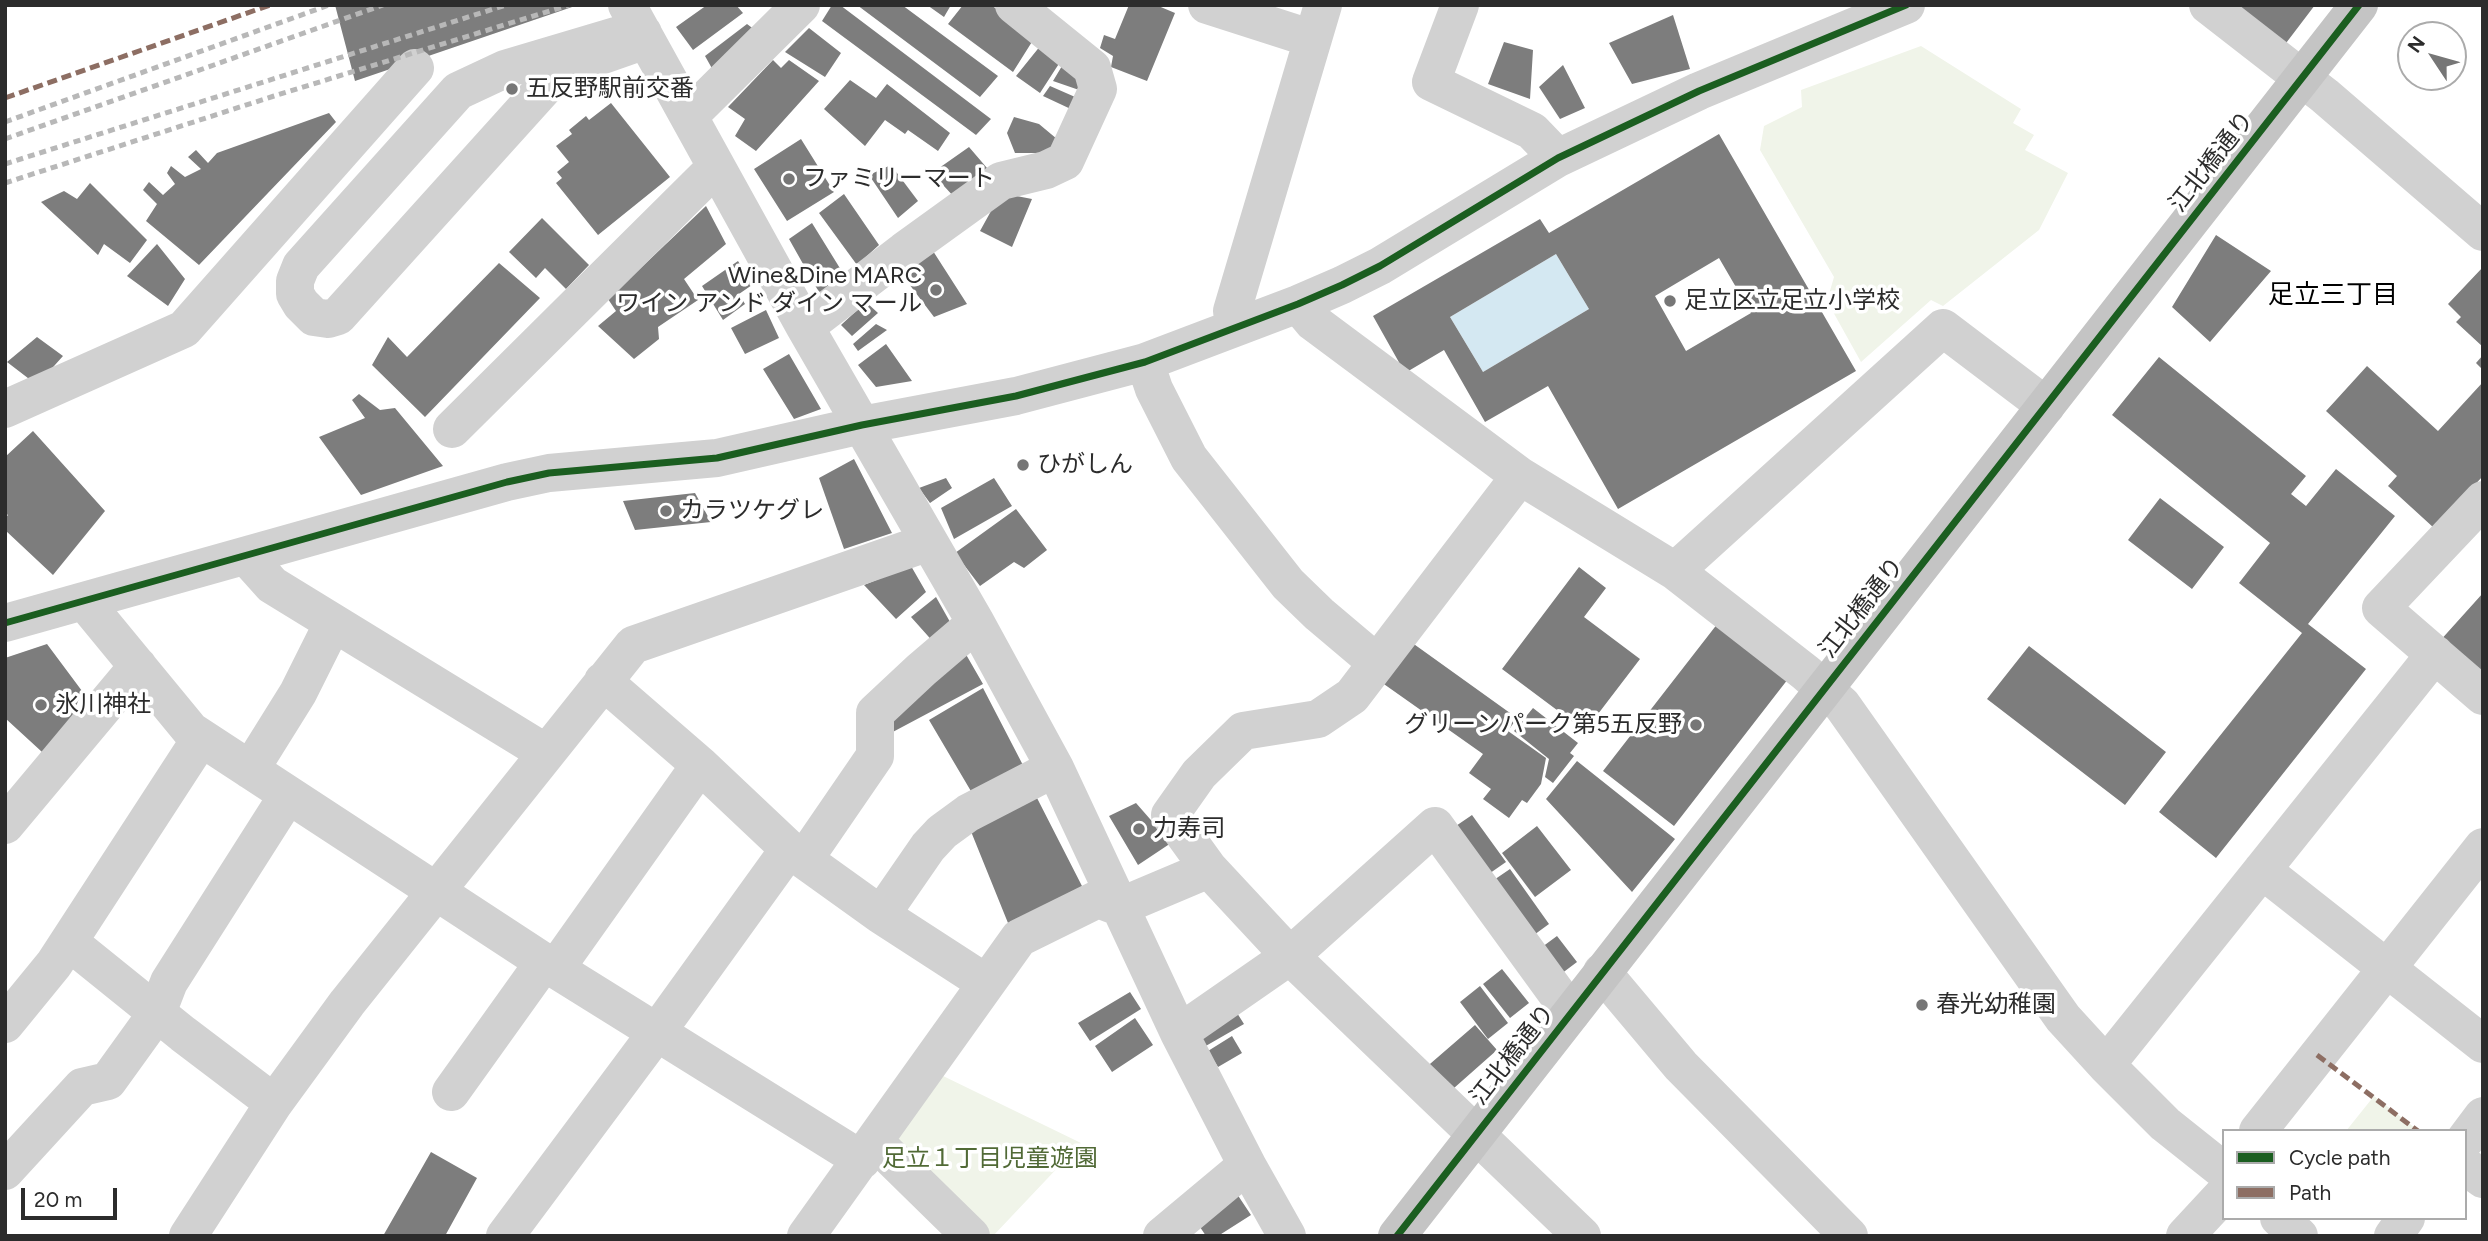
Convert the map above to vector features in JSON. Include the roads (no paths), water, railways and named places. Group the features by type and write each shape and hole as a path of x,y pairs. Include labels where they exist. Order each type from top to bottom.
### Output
{"main road":[{"name":"江北橋通り","path":"1397,1236 2303,79 2358,5"}],"street":[{"path":"689,116 801,5"},
{"path":"805,327 1001,181 1046,170 1065,161 1098,89 1092,68 1014,5"},
{"path":"1208,5 1318,22 1232,311 1238,326"},
{"path":"1460,5 1431,82 1532,131 1558,158"},
{"path":"5,623 506,482 549,473 718,458 862,425 1016,396 1144,362 1298,304 1380,266 1558,158 1870,13 1906,5"},
{"path":"2208,5 2303,79 2483,232"},
{"path":"635,19 805,327 976,623 1055,768 1179,1033 1287,1236"},
{"path":"635,19 634,44 577,64 551,80 338,316 328,319 314,317 301,304 295,293 295,281 301,266 458,91 505,69 626,33 635,19"},
{"path":"5,410 184,329 415,68"},
{"path":"452,429 716,167"},
{"path":"1298,304 1313,322 1520,476 1675,571 1824,688 1842,705 2063,1018 2165,1124 2222,1169"},
{"path":"1675,571 1943,328 2046,406"},
{"path":"1144,362 1154,389 1189,458 1288,584 1377,663"},
{"path":"1520,476 1352,696 1318,719 1243,731 1199,774 1170,815 1209,869 1290,956 1582,1236"},
{"path":"2483,500 2381,608 2483,696"},
{"path":"188,1236 274,1103 347,1003 633,645 929,542"},
{"path":"247,556 271,585 546,753"},
{"path":"84,601 191,731 657,1032 868,1151 971,1236"},
{"path":"250,770 298,692 333,623"},
{"path":"505,1236 657,1032 875,756 875,713 920,670 976,623"},
{"path":"2106,1065 2435,654"},
{"path":"5,825 138,666"},
{"path":"603,681 701,765 797,854 881,915 986,984"},
{"path":"5,1024 54,964 201,738"},
{"path":"451,1091 701,765"},
{"path":"881,915 928,847 942,832 968,813 1055,768"},
{"path":"5,1171 82,1087 108,1081 157,1013 169,982 288,795"},
{"path":"1179,1033 1290,956 1435,826 1571,1013"},
{"path":"2260,1129 2483,847"},
{"path":"806,1236 1019,938 1098,899 1119,908 1209,869"},
{"path":"2262,870 2483,1044"},
{"path":"69,942 274,1103"},
{"path":"1602,972 1681,1066 1849,1236"},
{"path":"2467,1137 2483,1116"},
{"path":"1163,1236 1247,1165"},
{"path":"2467,1167 2483,1179"},
{"path":"2185,1236 2222,1196"},
{"path":"2281,1220 2299,1236"},
{"path":"2393,1236 2405,1220"}],"water":[{"path":"1556,254 1589,309 1483,372 1450,317"}],"railway":[{"path":"5,122 329,5"},
{"path":"5,139 383,5"},
{"path":"5,164 506,5"},
{"path":"5,183 569,5"}],"place":[{"name":"五反野駅前交番","path":"512,89"},
{"name":"ファミリーマート","path":"789,179"},
{"name":"Wine&Dine MARC ワイン アンド ダイン マール","path":"936,290"},
{"name":"足立区立足立小学校","path":"1670,301"},
{"name":"ひがしん","path":"1023,465"},
{"name":"カラツケグレ","path":"666,511"},
{"name":"氷川神社","path":"41,705"},
{"name":"グリーンパーク第5五反野","path":"1696,725"},
{"name":"力寿司","path":"1139,829"},
{"name":"春光幼稚園","path":"1922,1005"}],"district":[{"name":"足立三丁目","path":"2333,295"}],"park label":[{"name":"足立１丁目児童遊園","path":"990,1159"}]}
